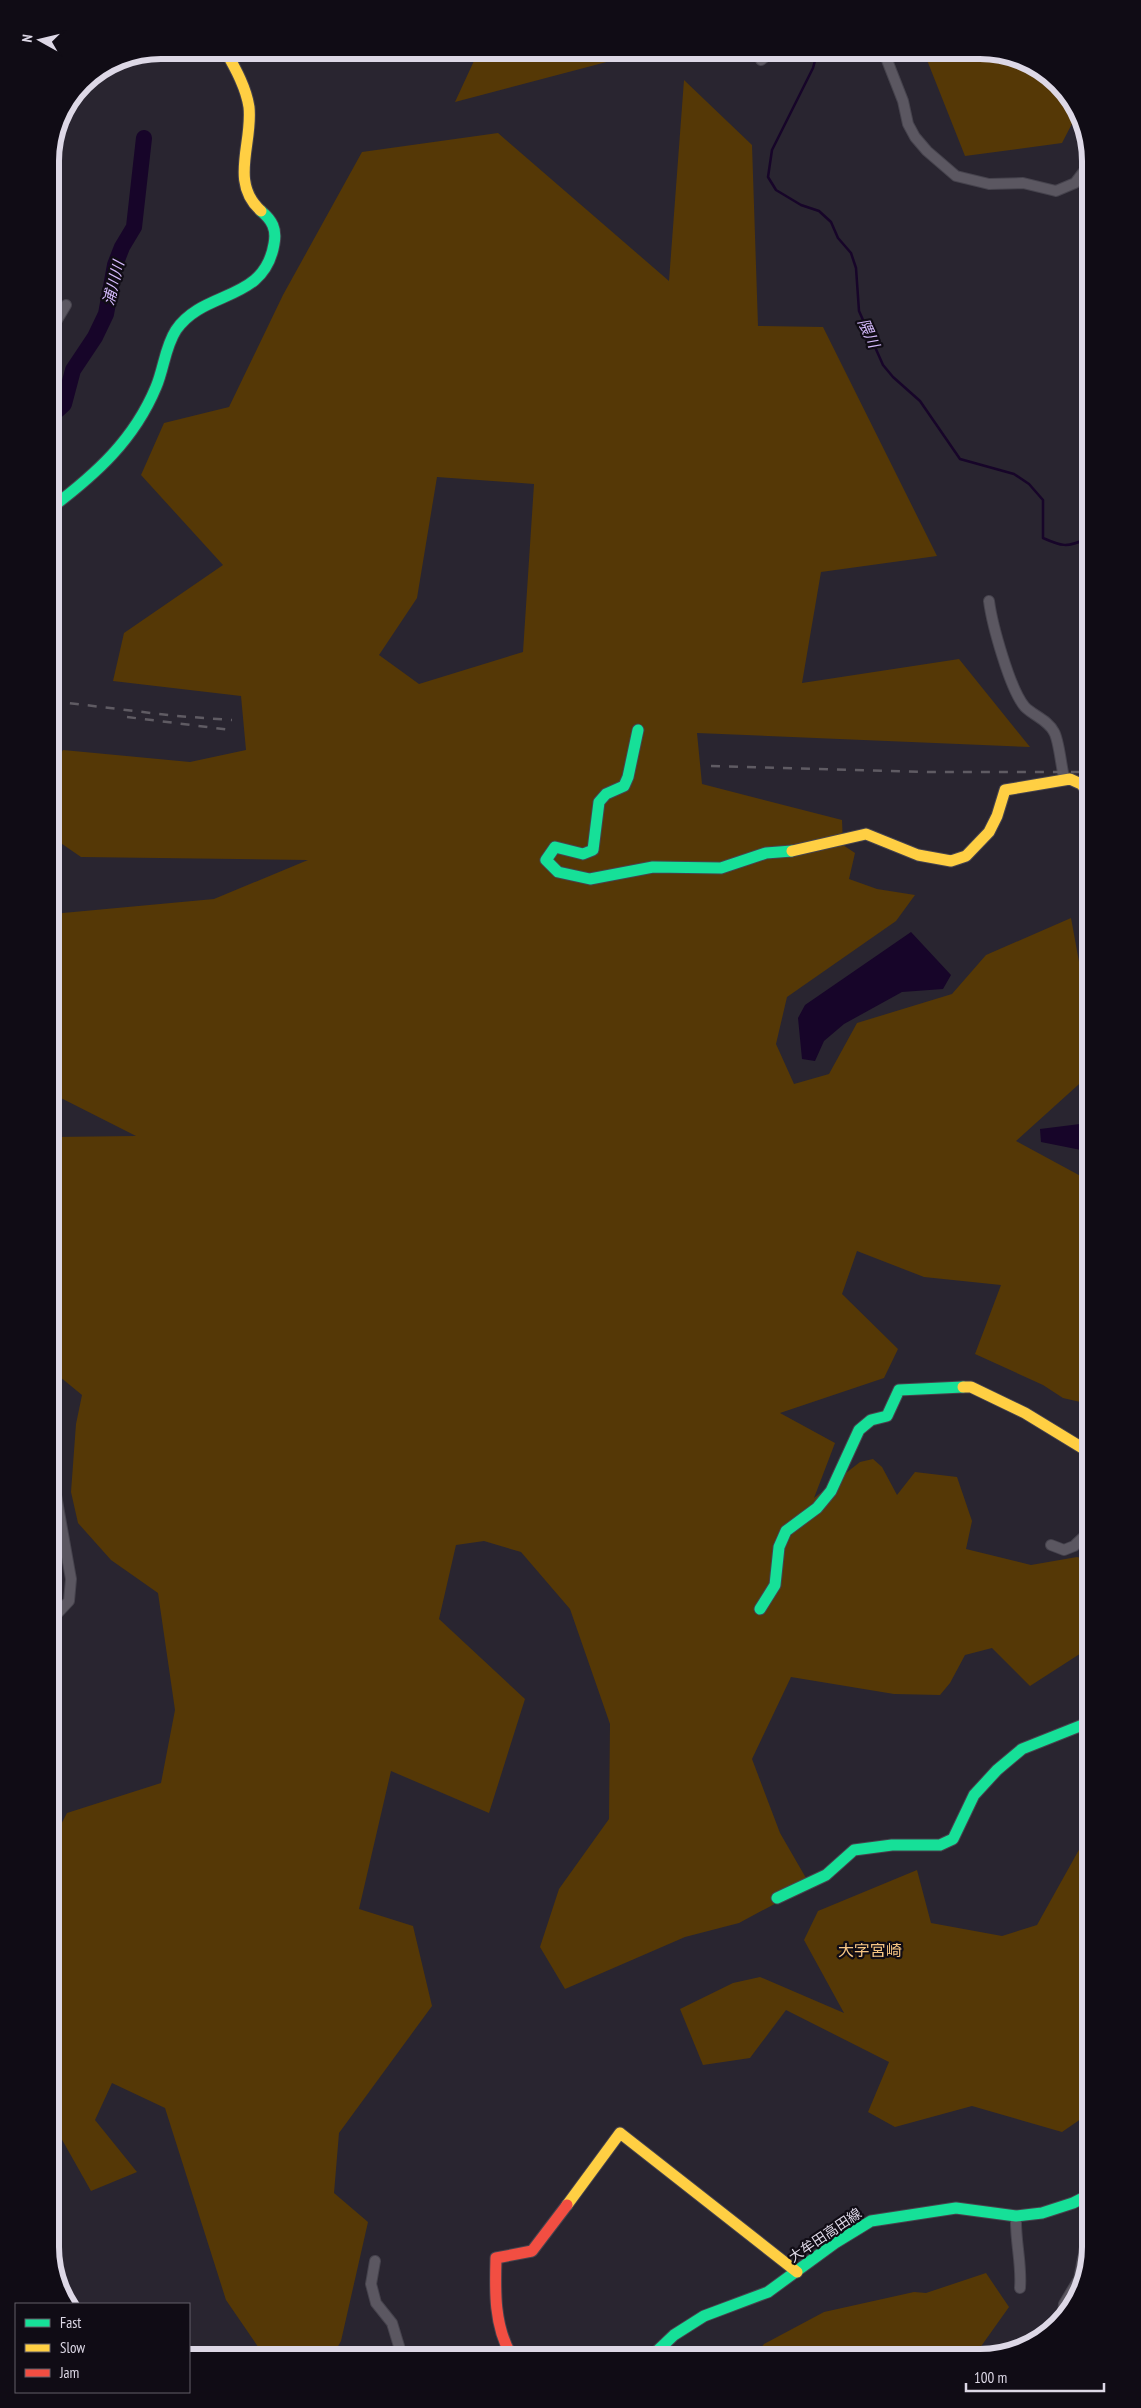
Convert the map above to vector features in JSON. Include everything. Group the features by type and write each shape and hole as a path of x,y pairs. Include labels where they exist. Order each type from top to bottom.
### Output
{"street":[{"path":"59,502 111,460 131,434 156,387 172,340 180,325 195,312 241,291 255,281 271,257 276,235 274,222 247,195 243,178 249,121 247,99 240,77 230,59"},
{"path":"886,59 904,101 908,124 915,138 956,176 989,184 1023,183 1056,191 1075,183 1082,174"},
{"path":"59,317 66,305"},
{"path":"989,601 992,624 1010,677 1025,706 1046,721 1055,733 1064,777"},
{"path":"638,730 628,777 624,786 606,794 599,802 594,850 583,854 555,847 546,860 558,872 590,879 653,867 721,868 766,853 797,851 866,834 918,855 951,861 966,856 989,832 997,816 1005,790 1039,786 1064,777 1082,783"},
{"path":"760,1609 775,1585 779,1548 786,1531 817,1508 831,1492 859,1430 871,1420 887,1416 899,1390 971,1387 1024,1413 1082,1448"},
{"path":"59,1512 71,1578 69,1601 59,1612"},
{"path":"1051,1545 1064,1550 1074,1546 1082,1539"},
{"path":"777,1898 826,1876 854,1850 892,1845 940,1845 953,1839 974,1794 997,1770 1022,1749 1082,1725"},
{"path":"507,2349 503,2344 495,2286 496,2258 532,2252 620,2133 797,2272"},
{"name":"大牟田高田線","path":"660,2349 674,2336 704,2316 768,2292 850,2233 871,2221 956,2208 1016,2216 1042,2213 1082,2198"},
{"path":"1016,2216 1015,2230 1021,2273 1020,2288"},
{"path":"375,2261 371,2284 376,2303 392,2323 400,2349"},
{"path":"1064,2305 1074,2288"}],"shaded area":[{"path":"475,59 618,59 455,102"},
{"path":"927,59 987,59 1013,64 1031,72 1052,89 1069,110 1074,120 1062,143 965,156"},
{"path":"684,80 752,145 758,326 823,327 937,556 821,572 802,683 959,659 1030,747 697,733 702,784 842,820 843,845 855,853 849,879 877,889 915,895 896,921 787,997 776,1044 794,1084 829,1074 857,1023 952,994 986,955 1071,918 1082,978 1082,1081 1016,1141 1082,1177 1082,1402 1063,1398 1043,1385 975,1354 1001,1285 924,1277 857,1251 842,1294 898,1349 884,1378 780,1413 835,1443 814,1498 860,1462 873,1459 882,1467 897,1495 915,1472 957,1477 972,1521 966,1549 1031,1565 1077,1557 1082,1558 1082,1653 1030,1686 992,1648 965,1655 950,1683 940,1695 894,1694 791,1677 752,1759 780,1833 810,1885 739,1923 685,1937 565,1989 540,1947 559,1889 609,1819 610,1724 570,1609 521,1552 484,1541 456,1545 439,1619 525,1699 489,1813 391,1771 359,1909 413,1926 432,2006 339,2133 334,2193 368,2222 341,2341 336,2349 260,2349 226,2300 165,2108 112,2083 95,2120 137,2172 91,2191 59,2134 59,1828 67,1813 161,1783 175,1710 158,1593 111,1560 78,1523 71,1492 76,1424 82,1395 59,1376 59,1137 136,1136 59,1097 59,913 214,899 308,860 81,857 59,842 59,757 63,750 190,762 246,750 241,696 113,681 124,633 223,565 141,475 164,423 229,407 283,295 362,152 498,133 669,281","holes":["437,477 534,484 523,652 419,684 379,655 417,598"]},
{"path":"911,932 951,975 943,989 902,992 844,1024 824,1041 815,1061 802,1059 798,1018 805,1005"},
{"path":"1082,1123 1082,1151 1041,1142 1040,1129"},
{"path":"1082,1844 1082,2118 1062,2132 972,2106 895,2127 868,2112 889,2062 786,2010 750,2058 703,2065 680,2009 733,1983 760,1977 844,2013 804,1940 818,1911 917,1870 931,1923 1002,1936 1037,1925"},
{"path":"986,2273 1009,2307 979,2349 760,2349 764,2344 824,2312 914,2292 926,2293"}],"waterway":[{"name":"隈川","path":"816,59 813,68 772,150 768,177 776,190 801,205 819,211 831,222 838,238 851,253 856,268 859,311 883,365 893,377 920,401 960,459 1014,474 1029,484 1043,500 1043,538 1064,545 1082,541"},
{"name":"浦川川","path":"59,409 64,404 73,370 95,337 106,314 115,265 122,247 134,227 144,138"}],"railway":[{"path":"59,702 176,716 232,720"},
{"path":"127,717 231,730"},
{"path":"711,766 929,772 1082,772"}],"traffic: fast":[{"path":"59,502 112,455 137,423 156,387 169,343 176,330 188,317 202,308 246,286 258,277 268,263 275,234 271,221 261,211"},
{"path":"638,730 628,777 624,786 606,794 599,802 593,850 583,854 555,847 546,860 558,872 590,879 653,867 721,868 766,853 792,851"},
{"path":"760,1609 775,1585 779,1547 786,1531 817,1508 831,1491 859,1430 871,1420 887,1416 899,1390 963,1387"},
{"path":"777,1898 826,1875 854,1850 892,1845 940,1845 953,1839 974,1795 997,1770 1022,1749 1082,1725"},
{"path":"659,2349 674,2335 704,2316 768,2292 835,2243 871,2221 956,2208 1016,2216 1042,2213 1082,2198"}],"traffic: slow":[{"path":"230,59 240,78 249,107 244,162 246,188 251,200 261,211"},
{"path":"792,851 866,834 918,855 951,861 966,856 989,832 997,816 1005,790 1070,779 1082,785"},
{"path":"963,1387 971,1387 1025,1413 1082,1448"},
{"path":"567,2205 620,2133 797,2272"}],"traffic: jam":[{"path":"508,2349 501,2332 497,2308 496,2258 532,2251 567,2205"}],"district":[{"name":"大字宮崎","path":"870,1950"}]}
